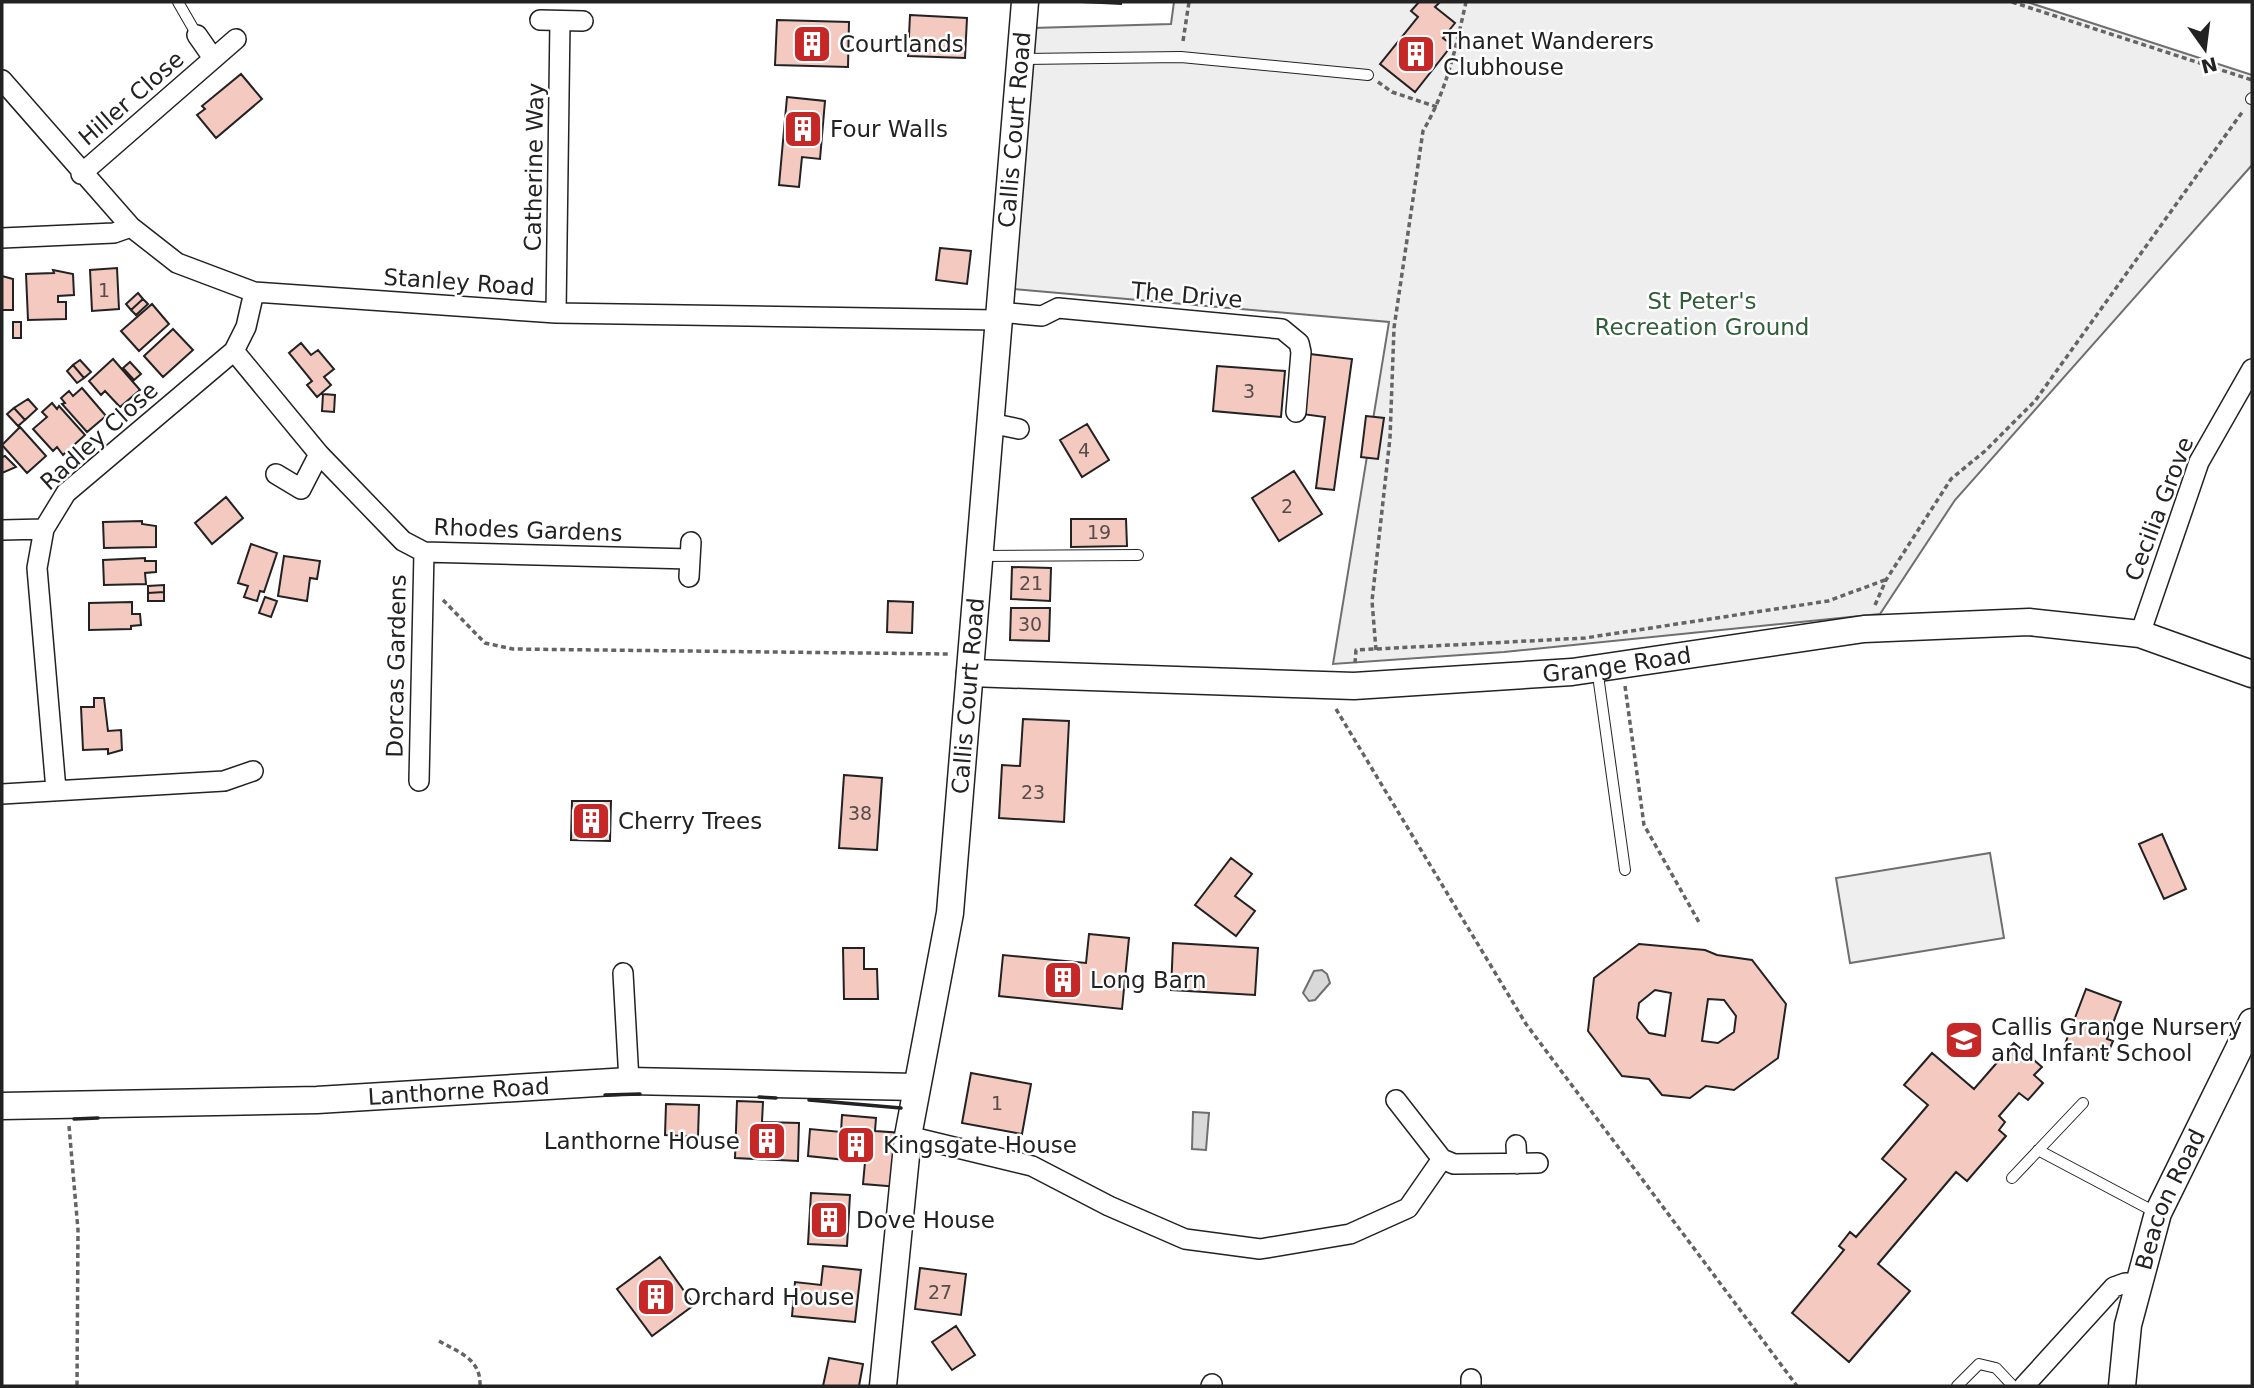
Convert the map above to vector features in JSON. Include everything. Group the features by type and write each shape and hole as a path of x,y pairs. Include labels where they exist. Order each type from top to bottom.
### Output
{"street":[{"name":"Callis Court Road","path":"883,1386 908,1136 950,913 997,316 1023,59 1025,2"},
{"path":"540,20 583,21"},
{"name":"Catherine Way","path":"556,313 561,21"},
{"name":"Hiller Close","path":"197,35 213,58"},
{"name":"Hiller Close","path":"81,174 236,39"},
{"name":"Stanley Road","path":"2,80 81,174 131,228 177,263 254,292 556,313 997,316"},
{"path":"2,237 114,233 131,228"},
{"path":"233,351 246,327 254,292"},
{"name":"The Drive","path":"997,316 1042,316 1058,308 1282,329 1299,343 1301,352 1296,412"},
{"name":"Rhodes Gardens","path":"233,351 319,454 403,541 424,552 690,559"},
{"name":"Radley Close","path":"56,790 37,568 44,529 66,493 233,351"},
{"name":"Cecilia Grove","path":"2140,634 2199,462 2252,369"},
{"path":"990,423 1019,429"},
{"path":"276,474 301,489 319,454"},
{"path":"2,530 44,529"},
{"name":"Dorcas Gardens","path":"419,781 424,552"},
{"name":"Grange Road","path":"971,663 1325,686 1459,680 1597,667 1864,629 2029,622 2140,634 2252,674"},
{"path":"2,794 224,781 253,771"},
{"path":"622,969 629,1081"},
{"name":"Beacon Road","path":"2122,1386 2128,1325 2158,1213 2252,1022"},
{"name":"Lanthorne Road","path":"2,1106 317,1100 629,1081 916,1087"},
{"path":"1394,1102 1442,1159 1454,1164 1517,1154 1538,1163"},
{"path":"908,1136 1031,1166 1109,1206 1185,1240 1260,1249 1350,1234 1408,1208 1442,1159"},
{"path":"2024,1386 2114,1287 2125,1283 2137,1284"}],"lane":[{"path":"177,2 197,35"},
{"path":"1023,59 1181,57 1368,75"},
{"path":"979,556 1138,555"},
{"path":"1597,667 1625,870"},
{"path":"2012,1178 2083,1103"},
{"path":"2038,1150 2158,1213"},
{"path":"1957,1386 1979,1364 1996,1368 2013,1386"}],"path":[{"path":"1181,57 1189,2"},
{"path":"1466,2 1454,59 1437,107 1423,131 1394,328 1390,438 1372,601 1376,650 1585,638 1828,601 1886,580"},
{"path":"2012,2 2252,80"},
{"path":"1368,75 1392,92 1437,107"},
{"path":"1864,629 1886,580 1951,479 1985,451 2035,401 2252,99"},
{"path":"422,578 485,643 513,649 971,663"},
{"path":"1325,686 1526,1024 1797,1386"},
{"path":"1628,711 1644,824 1700,924"},
{"path":"67,1105 78,1230 77,1386"},
{"path":"439,1341 470,1358 481,1372 480,1386"}],"green space":[{"name":"St Peter's Recreation Ground","path":"1174,2 2027,2 2252,75 2252,165 1955,500 1880,614 1504,652 1333,664 1389,322 1014,289 1032,28 1171,24"},
{"path":"1990,853 2004,938 1850,963 1836,878"}],"shaded area":[{"path":"1322,970 1327,974 1330,983 1315,1000 1309,1001 1303,993 1314,971"},
{"path":"1193,1112 1209,1113 1206,1150 1192,1149"}],"building":[{"path":"1081,2 1121,2 1121,4"},
{"name":"Thanet Wanderers Clubhouse","path":"1419,2 1440,2 1435,7 1455,23 1443,38 1452,45 1415,92 1380,64 1418,17 1411,11"},
{"path":"910,15 967,18 965,58 908,56"},
{"name":"Courtlands","path":"777,20 849,22 848,67 775,65"},
{"path":"241,74 262,99 216,138 197,115 205,109 202,106"},
{"name":"Four Walls","path":"787,97 825,101 820,159 802,157 799,187 779,185"},
{"path":"940,248 971,251 967,284 936,280"},
{"path":"117,268 119,309 92,311 90,270"},
{"path":"53,270 73,274 74,295 58,296 58,302 66,302 66,319 28,320 26,274 54,273"},
{"path":"2,276 13,279 13,310 2,310"},
{"path":"138,293 143,299 131,310 126,304"},
{"path":"143,299 148,304 136,315 131,310"},
{"path":"152,304 169,324 139,351 121,331"},
{"path":"13,322 21,322 21,338 13,338"},
{"path":"173,329 193,350 163,377 144,356"},
{"path":"301,343 311,355 318,350 334,369 324,377 331,385 317,397 307,385 312,381 289,353"},
{"path":"1310,354 1352,359 1334,490 1316,488 1325,417 1302,414"},
{"path":"113,359 140,390 120,407 105,391 101,395 89,381"},
{"path":"80,360 91,372 84,378 73,365"},
{"path":"130,362 141,374 134,380 123,368"},
{"path":"73,365 84,378 77,383 67,371"},
{"path":"1217,366 1285,371 1281,417 1213,411"},
{"path":"82,388 106,416 87,432 62,404 65,403 61,398 69,391 73,396"},
{"path":"323,394 335,395 334,412 322,411"},
{"path":"28,399 37,409 25,420 14,408"},
{"path":"52,403 57,409 59,406 85,435 63,455 57,447 53,451 33,429 47,417 42,412"},
{"path":"14,408 25,420 18,426 7,414"},
{"path":"1366,416 1384,418 1378,459 1361,457"},
{"path":"1087,424 1109,460 1082,477 1060,440"},
{"path":"20,427 46,456 27,473 2,445"},
{"path":"5,456 16,467 2,473 2,457"},
{"path":"1294,471 1322,514 1279,541 1252,498"},
{"path":"226,497 243,518 212,544 195,523"},
{"path":"1071,519 1126,519 1127,546 1071,547"},
{"path":"142,521 142,524 156,526 156,547 104,548 103,522"},
{"path":"251,544 277,553 264,592 260,591 257,601 244,597 248,586 238,583"},
{"path":"284,556 320,561 317,579 310,578 307,601 278,596"},
{"path":"145,558 145,561 156,561 156,572 145,573 146,584 104,585 103,560"},
{"path":"1012,567 1051,568 1050,601 1011,599"},
{"path":"164,585 164,592 148,593 148,586"},
{"path":"164,592 164,601 148,601 148,593"},
{"path":"265,597 277,601 271,617 259,613"},
{"path":"888,601 913,602 912,633 887,632"},
{"path":"132,602 132,614 140,614 141,625 131,626 131,629 89,630 89,603"},
{"path":"1011,608 1050,608 1049,641 1010,640"},
{"path":"94,698 104,698 108,731 121,730 122,750 108,754 108,749 83,750 81,707 94,707"},
{"path":"1023,719 1069,721 1064,822 999,818 1002,765 1020,766"},
{"path":"844,775 882,778 877,850 839,848"},
{"name":"Cherry Trees","path":"572,801 611,801 610,841 571,840"},
{"path":"2162,834 2186,889 2164,899 2139,844"},
{"path":"1231,858 1252,874 1235,896 1255,911 1236,936 1195,905"},
{"name":"Long Barn","path":"1089,934 1129,938 1122,1009 999,996 1003,955 1086,963"},
{"path":"1173,943 1258,948 1255,995 1171,990"},
{"path":"1639,944 1705,950 1717,955 1752,960 1786,1004 1778,1058 1734,1090 1706,1086 1690,1098 1662,1095 1649,1079 1622,1076 1588,1031 1594,978","holes":["1655,990 1671,993 1665,1036 1649,1033 1637,1018 1639,1003","1708,999 1724,1000 1736,1016 1734,1032 1718,1043 1702,1041"]},
{"path":"843,948 864,948 864,969 877,969 878,999 844,999"},
{"path":"2086,989 2121,1002 2107,1039 2113,1041 2105,1060 2065,1044"},
{"path":"2014,1043 2042,1067 2034,1075 2043,1083 2028,1100 2019,1093 1999,1116 2005,1122 1999,1130 2006,1136 1967,1181 1956,1172 1878,1264 1910,1291 1849,1362 1792,1313 1844,1250 1839,1246 1850,1232 1856,1237 1906,1179 1882,1159 1928,1105 1904,1085 1932,1053 1974,1089"},
{"path":"971,1073 1031,1084 1022,1134 962,1123"},
{"name":"Lanthorne House","path":"737,1101 763,1102 762,1122 799,1123 798,1161 735,1158"},
{"path":"666,1104 699,1105 698,1137 665,1135"},
{"name":"Kingsgate House","path":"842,1115 876,1118 875,1131 904,1133 899,1187 863,1184 865,1162 808,1156 810,1129 841,1132"},
{"name":"Dove House","path":"811,1193 850,1195 847,1246 808,1244"},
{"name":"Orchard House","path":"660,1257 694,1305 652,1336 617,1289"},
{"path":"823,1266 861,1270 855,1322 792,1316 795,1282 821,1285"},
{"path":"920,1268 966,1274 961,1315 915,1309"},
{"path":"956,1326 975,1355 952,1370 932,1342"},
{"path":"829,1358 863,1364 859,1386 823,1386"}],"wall":[{"path":"605,1095 640,1094"},
{"path":"759,1097 776,1098"},
{"path":"809,1100 901,1108"},
{"path":"74,1119 98,1118"}],"place":[{"name":"Courtlands","path":"812,44"},
{"name":"Thanet Wanderers Clubhouse","path":"1416,54"},
{"name":"Four Walls","path":"803,129"},
{"name":"Cherry Trees","path":"591,821"},
{"name":"Long Barn","path":"1063,980"},
{"name":"Callis Grange Nursery and Infant School","path":"1964,1040"},
{"name":"Lanthorne House","path":"767,1141"},
{"name":"Kingsgate House","path":"856,1145"},
{"name":"Dove House","path":"829,1220"},
{"name":"Orchard House","path":"656,1297"}]}
